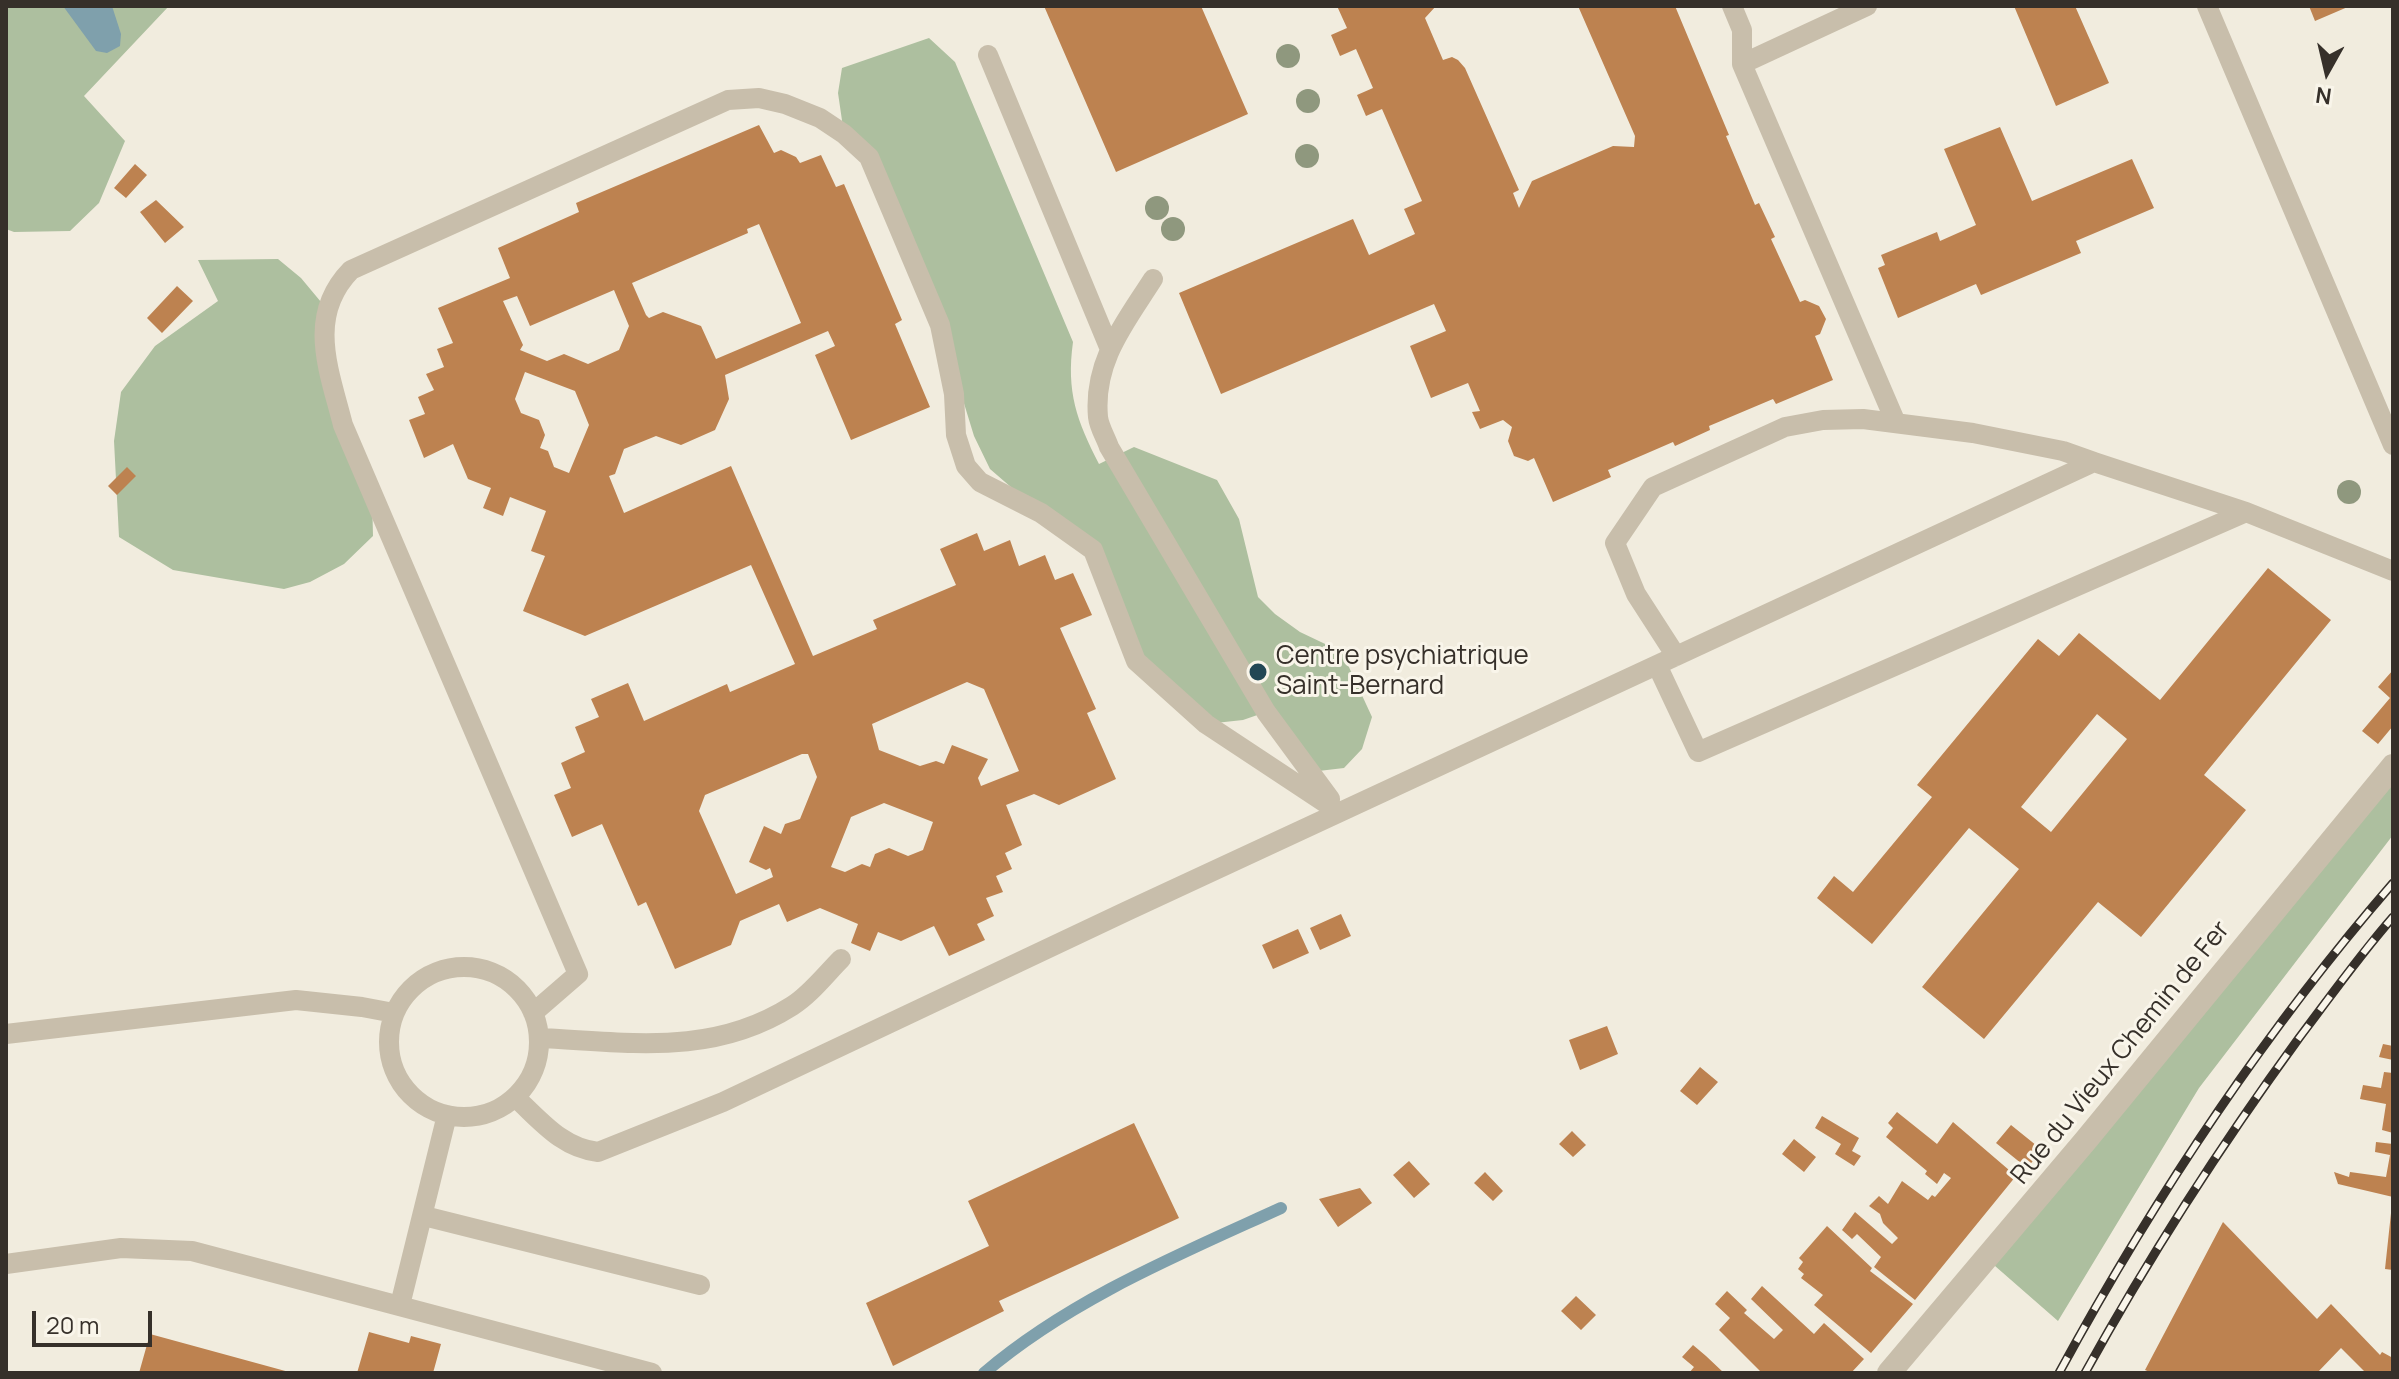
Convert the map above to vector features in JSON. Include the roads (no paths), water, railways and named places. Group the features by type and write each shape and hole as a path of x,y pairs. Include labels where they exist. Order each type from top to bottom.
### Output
{"street":[{"name":"Rue du Vieux Chemin de Fer","path":"1889,1373 2086,1140 2393,766"}],"lane":[{"path":"1732,6 1742,30 1742,64 1896,423"},
{"path":"1742,64 1867,6"},
{"path":"2207,6 2393,445"},
{"path":"988,55 1109,347"},
{"path":"533,1013 578,974 343,425 324,335 326,308 335,286 351,270 728,100 759,98 820,118 844,134 869,157 940,325 954,394 956,435 966,466 980,482 1041,513 1093,550 1136,661 1206,724 1339,812"},
{"path":"1153,279 1109,347 1101,379 1098,419 1109,447 1266,712 1339,812"},
{"path":"1676,656 1636,594 1615,543 1653,487 1785,427 1823,420 1863,419 1896,423 1973,433 2063,451 2246,512 2393,571"},
{"path":"515,1097 565,1143 598,1152 723,1102 2094,462"},
{"path":"1657,665 1698,752 2246,512"},
{"path":"539,1038 670,1045 723,1037 759,1024 795,1005 841,959"},
{"path":"465,967 486,970 506,980 522,994 533,1013 539,1038 537,1059 529,1080 515,1097 495,1110 472,1117 447,1115 427,1108 410,1095 397,1077 390,1056 389,1034 394,1013 406,993 423,979 444,970 465,967"},
{"path":"6,1034 296,1000 394,1013"},
{"path":"400,1305 447,1115"},
{"path":"424,1216 700,1285"},
{"path":"6,1264 121,1248 192,1251 652,1373"}],"water":[{"path":"63,6 112,6 121,34 120,46 107,53 96,51"}],"waterway":[{"path":"984,1373 1053,1323 1126,1280 1281,1208"}],"railway":[{"path":"2059,1373 2133,1244 2213,1119 2300,998 2393,883"},
{"path":"2085,1373 2160,1244 2242,1119 2333,992 2393,917"}],"place":[{"name":"Centre psychiatrique Saint-Bernard","path":"1258,672"}]}
